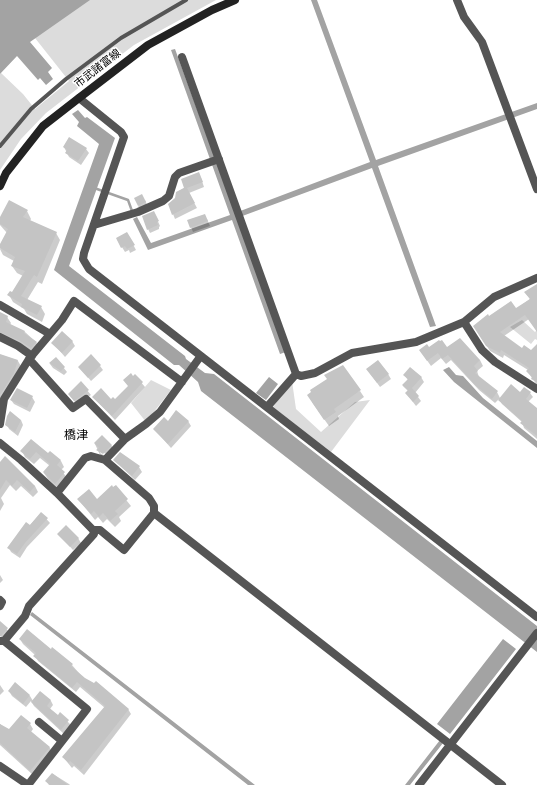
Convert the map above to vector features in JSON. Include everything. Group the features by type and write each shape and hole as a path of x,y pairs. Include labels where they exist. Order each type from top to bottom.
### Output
{"main road":[{"name":"市武諸富線","path":"0,186 6,173 43,126 148,44 212,10 235,0"}],"street":[{"path":"457,0 464,17 482,42 537,189"},
{"path":"182,57 216,161 240,218 296,374"},
{"path":"79,98 121,132 124,137 83,259 89,270 198,359 267,407 537,617"},
{"path":"94,225 134,213 163,201 169,196 175,177 178,174 216,161"},
{"path":"296,374 301,376 315,373 339,358 352,353 416,342 464,322 494,297 537,278"},
{"path":"0,424 4,399 30,358 62,320 74,300 183,381"},
{"path":"0,305 50,334"},
{"path":"464,322 482,350 495,362 537,389"},
{"path":"0,338 18,346 73,408 86,399 125,439"},
{"path":"105,460 125,439 160,412 198,359"},
{"path":"267,407 296,374"},
{"path":"0,443 21,460 93,530 100,530 124,550 154,513 154,506 149,498 105,460 91,456 85,458 56,494"},
{"path":"154,513 502,785"},
{"path":"0,766 28,785 87,709 2,641 25,616 29,606 94,534 93,530"},
{"path":"0,600 2,602 0,606"},
{"path":"419,785 537,633"},
{"path":"39,722 62,740"}],"lane":[{"path":"0,146 31,109 66,79 121,38 186,0"}],"shaded area":[{"path":"0,0 90,0 30,42 52,68 48,72 53,79 46,85 40,78 38,80 17,56 0,74"},
{"path":"71,0 216,0 134,45 46,113 21,139 0,170 0,74 1,73 23,94 35,109 69,81 35,38"},
{"path":"311,0 317,0 376,160 537,103 537,109 378,166 436,326 430,327 372,168 237,218 286,352 280,354 232,220 148,250 133,219 137,217 151,243 230,215 171,50 175,49 235,213 370,162"},
{"path":"78,110 85,118 87,117 115,138 69,266 185,356 186,359 205,373 214,374 537,626 537,652 201,391 198,382 179,365 174,365 54,270 99,144 77,126 79,122 72,114"},
{"path":"522,320 535,332 537,330 537,340 535,339 531,344 510,327"},
{"path":"449,367 456,375 463,376 483,398 537,441 537,448 454,382 443,370"},
{"path":"269,377 278,384 266,400 256,393"},
{"path":"151,380 171,390 146,422 131,403"},
{"path":"292,381 296,409 321,432 355,402 370,400 331,452 273,407"},
{"path":"32,612 255,785 248,785 30,615"},
{"path":"503,639 516,649 450,734 437,724"},
{"path":"440,740 443,743 410,785 405,785"}],"building":[{"path":"69,137 87,148 78,161 65,153 67,150 63,147"},
{"path":"199,172 203,182 187,188 195,203 172,215 168,204 175,198 176,192 184,188 181,179"},
{"path":"142,194 146,202 138,206 134,198"},
{"path":"9,200 28,210 23,217 57,232 37,277 34,275 21,296 42,306 37,315 21,307 22,304 7,295 10,291 12,292 25,271 11,266 15,257 0,248 0,244 8,229 0,224 0,217"},
{"path":"154,211 159,221 157,222 158,225 147,230 142,216"},
{"path":"205,214 208,221 190,228 187,220"},
{"path":"127,232 135,245 127,249 125,246 121,248 116,238"},
{"path":"537,284 537,332 525,315 500,332 522,348 524,345 531,350 537,344 537,382 531,379 532,377 526,371 529,368 501,350 500,353 486,346 473,326 488,314 489,316 511,301 516,308 530,299 524,292"},
{"path":"0,312 8,316 6,322 25,331 24,333 37,342 31,348 0,332"},
{"path":"62,331 73,341 62,353 51,343"},
{"path":"460,338 480,360 474,366 478,371 475,373 498,391 492,399 475,385 448,355 442,359 438,353 427,361 419,350 427,344 429,347 439,340 442,340 447,347"},
{"path":"0,354 18,360 14,373 0,395"},
{"path":"91,354 101,365 88,378 78,367"},
{"path":"56,357 65,367 61,371 49,363"},
{"path":"378,360 389,374 377,383 366,369"},
{"path":"343,365 361,390 334,409 336,412 324,420 307,395 311,392 310,390 327,379 324,375"},
{"path":"410,367 422,377 412,388 419,396 413,402 405,393 408,390 402,385 408,379 403,375"},
{"path":"131,373 133,376 135,374 143,382 112,416 92,397 101,388 111,399 113,397 115,399 128,386 123,380"},
{"path":"81,381 89,390 74,401 68,394"},
{"path":"511,384 520,392 524,387 531,392 526,399 537,408 537,436 520,423 522,421 498,400"},
{"path":"17,388 33,396 27,408 10,400"},
{"path":"176,410 189,421 168,444 153,429 164,417 168,421"},
{"path":"10,411 21,420 15,432 5,425"},
{"path":"102,435 112,445 103,454 96,450 99,448 94,443"},
{"path":"31,439 48,453 50,451 61,460 57,465 65,472 55,484 43,472 50,464 36,452 30,459 20,451"},
{"path":"120,452 140,466 132,476 113,460"},
{"path":"5,456 35,486 30,492 17,480 12,486 6,480 0,490 0,462"},
{"path":"112,485 113,487 116,485 128,499 115,511 118,514 110,521 103,513 99,517 94,511 91,514 77,499 89,489 97,499"},
{"path":"41,512 48,518 17,554 7,548 26,522 30,525"},
{"path":"66,525 79,538 70,547 57,534"},
{"path":"0,621 8,628 1,636 0,636"},
{"path":"27,629 51,649 52,647 73,664 71,666 85,678 94,683 96,681 129,709 81,770 70,761 69,763 62,757 105,706 77,682 72,688 33,656 36,653 19,639"},
{"path":"15,682 30,695 23,704 8,691"},
{"path":"40,691 51,700 47,706 58,715 60,712 69,720 61,730 31,702"},
{"path":"21,715 31,723 27,728 50,747 30,771 0,743 0,724 9,729"},
{"path":"52,773 68,785 50,785 45,781"}],"waterway":[{"path":"97,189 128,200 132,211"}],"district":[{"name":"橋津","path":"76,436"}]}
